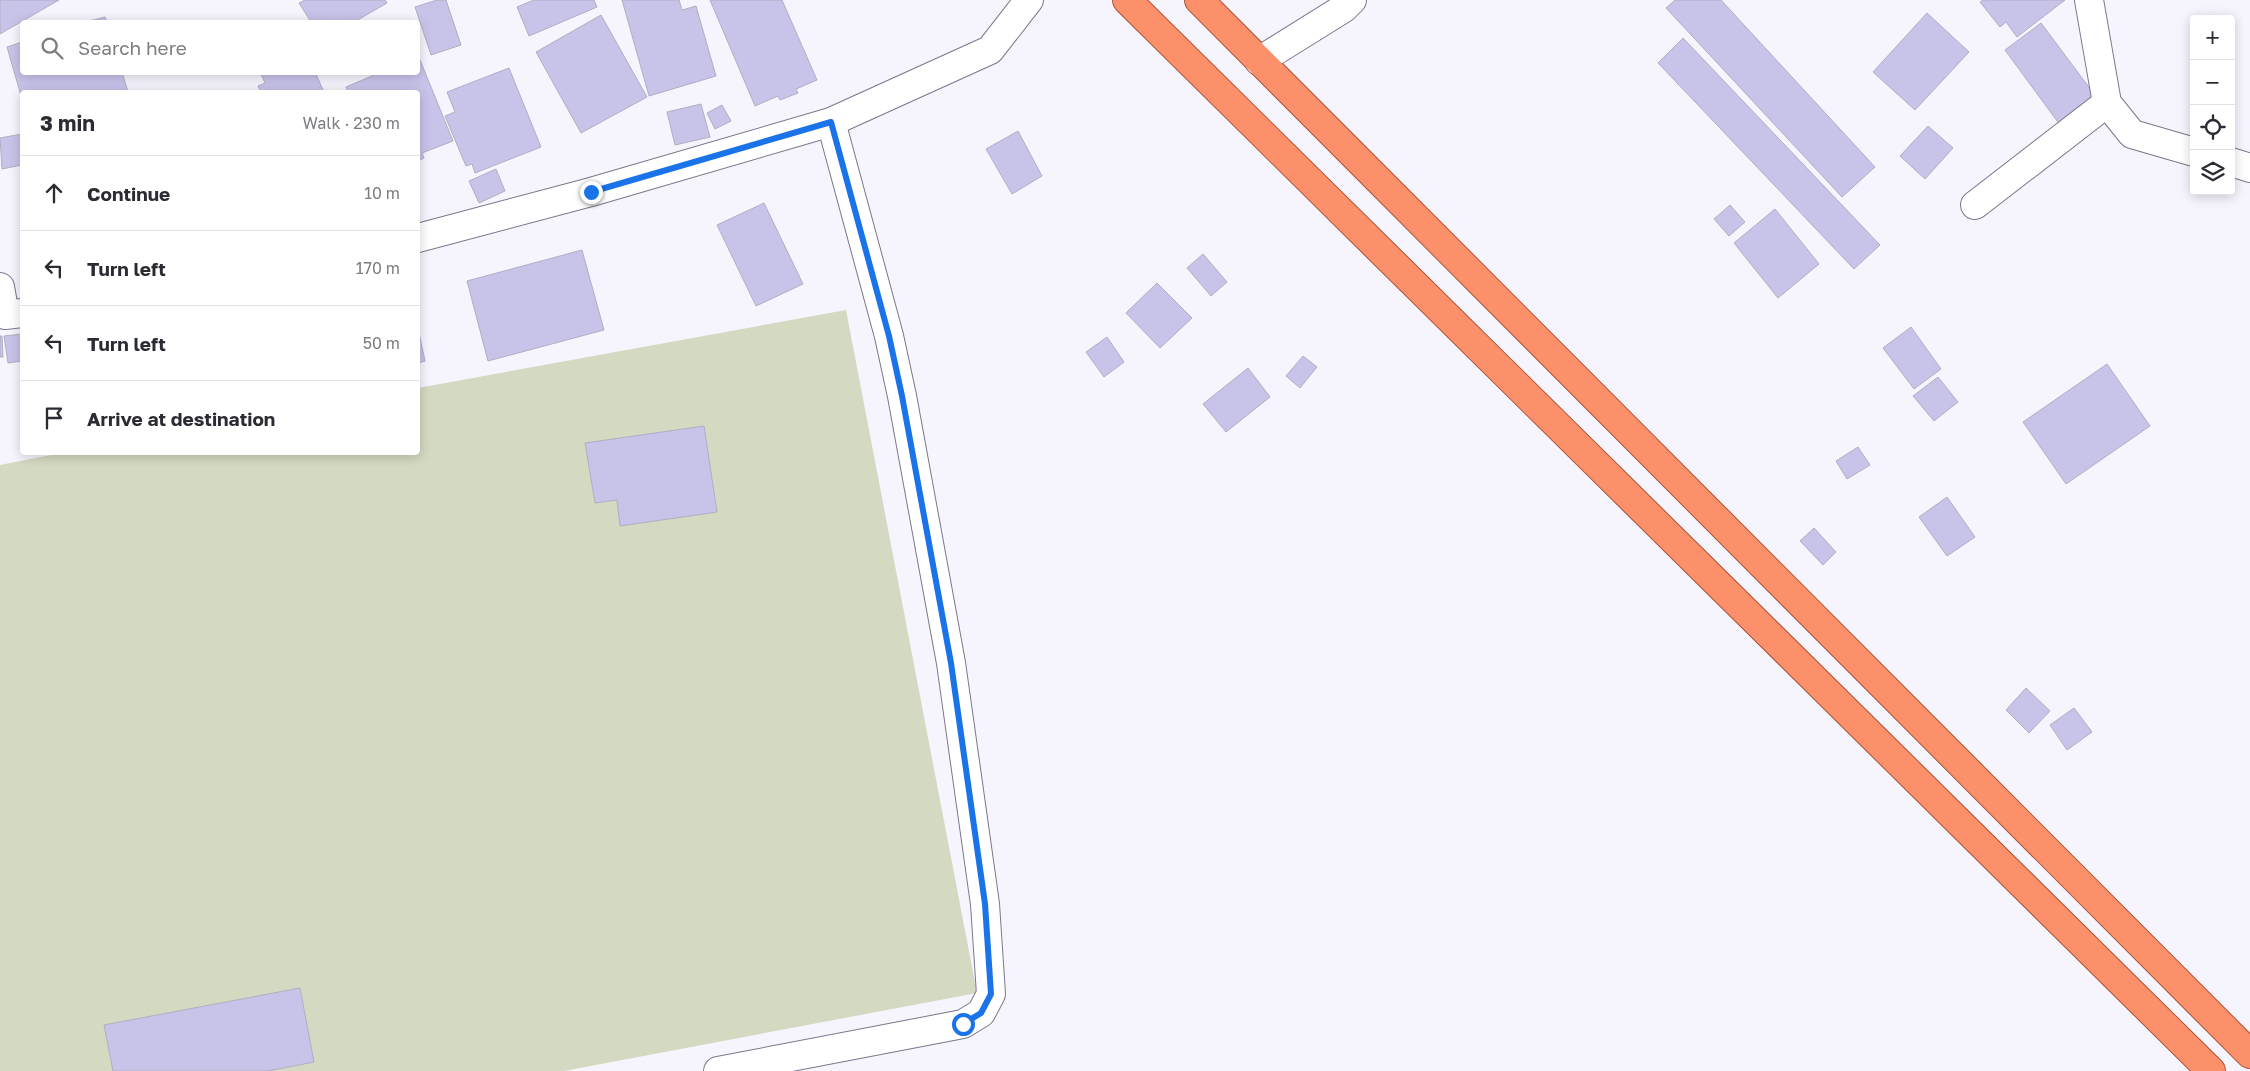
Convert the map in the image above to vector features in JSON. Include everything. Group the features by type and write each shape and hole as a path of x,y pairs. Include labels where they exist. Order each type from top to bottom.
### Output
{"highway":[{"path":"1128,0 2211,1071"},
{"path":"1199,0 2250,1054"}],"street":[{"path":"420,237 591,192 831,122 990,50 1029,0"},
{"path":"1259,61 1344,8 1352,0"},
{"path":"2089,0 2107,103 2132,134 2190,151"},
{"path":"1975,205 2107,103"},
{"path":"718,1071 963,1024 981,1013 991,994 985,904 944,625 902,396 889,336 831,122"},
{"path":"2235,163 2250,168"},
{"path":"0,286 9,314"}],"green space":[{"path":"846,310 977,993 564,1071 0,1071 0,465 51,455 420,455 420,388"}],"building":[{"path":"0,0 59,0 24,20 20,20 20,22 0,34"},
{"path":"305,0 385,0 387,3 357,20 310,20 299,3"},
{"path":"437,0 446,0 461,45 431,55 415,7"},
{"path":"534,0 594,0 597,7 529,36 517,7"},
{"path":"622,0 679,0 682,10 696,6 716,76 649,96"},
{"path":"710,0 782,0 817,80 796,89 798,93 780,100 778,96 755,106"},
{"path":"1675,0 1721,0 1875,167 1842,197 1666,8"},
{"path":"1983,0 2065,0 2017,37 2006,22 2000,27 1980,2"},
{"path":"1927,13 1969,52 1915,110 1873,72"},
{"path":"601,15 647,97 581,133 536,52"},
{"path":"105,17 106,20 94,20"},
{"path":"2041,23 2097,98 2060,125 2005,50"},
{"path":"1683,38 1880,245 1854,269 1658,63"},
{"path":"20,43 20,75 123,75 127,90 20,90 20,92 7,47"},
{"path":"420,60 453,141 422,153 424,158 420,160 420,90 347,90 346,87 374,75 420,75"},
{"path":"509,68 541,147 475,173 472,164 466,166 445,116 455,112 447,92"},
{"path":"261,75 316,75 323,90 260,90 258,86 265,83"},
{"path":"701,104 710,137 675,145 667,112"},
{"path":"722,105 731,121 715,129 707,113"},
{"path":"1928,126 1953,148 1925,179 1900,156"},
{"path":"1018,131 1042,176 1012,194 986,149"},
{"path":"20,134 20,165 2,169 0,138"},
{"path":"496,169 505,191 479,203 469,181"},
{"path":"764,203 803,284 756,306 717,225"},
{"path":"1730,205 1745,222 1729,236 1714,219"},
{"path":"1775,209 1819,264 1778,298 1734,243"},
{"path":"582,250 604,330 488,361 467,281"},
{"path":"1203,254 1227,282 1211,296 1187,268"},
{"path":"1157,283 1192,318 1160,348 1126,313"},
{"path":"1911,327 1941,369 1914,389 1883,348"},
{"path":"20,334 20,361 8,363 4,336"},
{"path":"0,336 2,336 3,357 0,357"},
{"path":"420,337 425,361 420,362"},
{"path":"1107,337 1124,362 1104,377 1086,352"},
{"path":"1303,356 1317,367 1300,388 1286,376"},
{"path":"2107,364 2150,426 2066,484 2023,422"},
{"path":"1248,368 1270,397 1226,432 1203,404"},
{"path":"1938,377 1958,402 1934,421 1913,396"},
{"path":"704,426 717,512 620,526 617,500 595,503 585,443"},
{"path":"1858,447 1870,465 1847,479 1836,461"},
{"path":"1947,497 1975,537 1947,556 1919,517"},
{"path":"1814,528 1836,552 1823,565 1800,541"},
{"path":"2026,688 2050,711 2029,733 2006,710"},
{"path":"2074,708 2092,732 2067,750 2050,725"},
{"path":"300,988 314,1062 268,1071 113,1071 104,1025"}],"route":[{"path":"591,192 831,122 889,336 902,396 951,663 985,904 991,994 981,1013 963,1024"}]}
